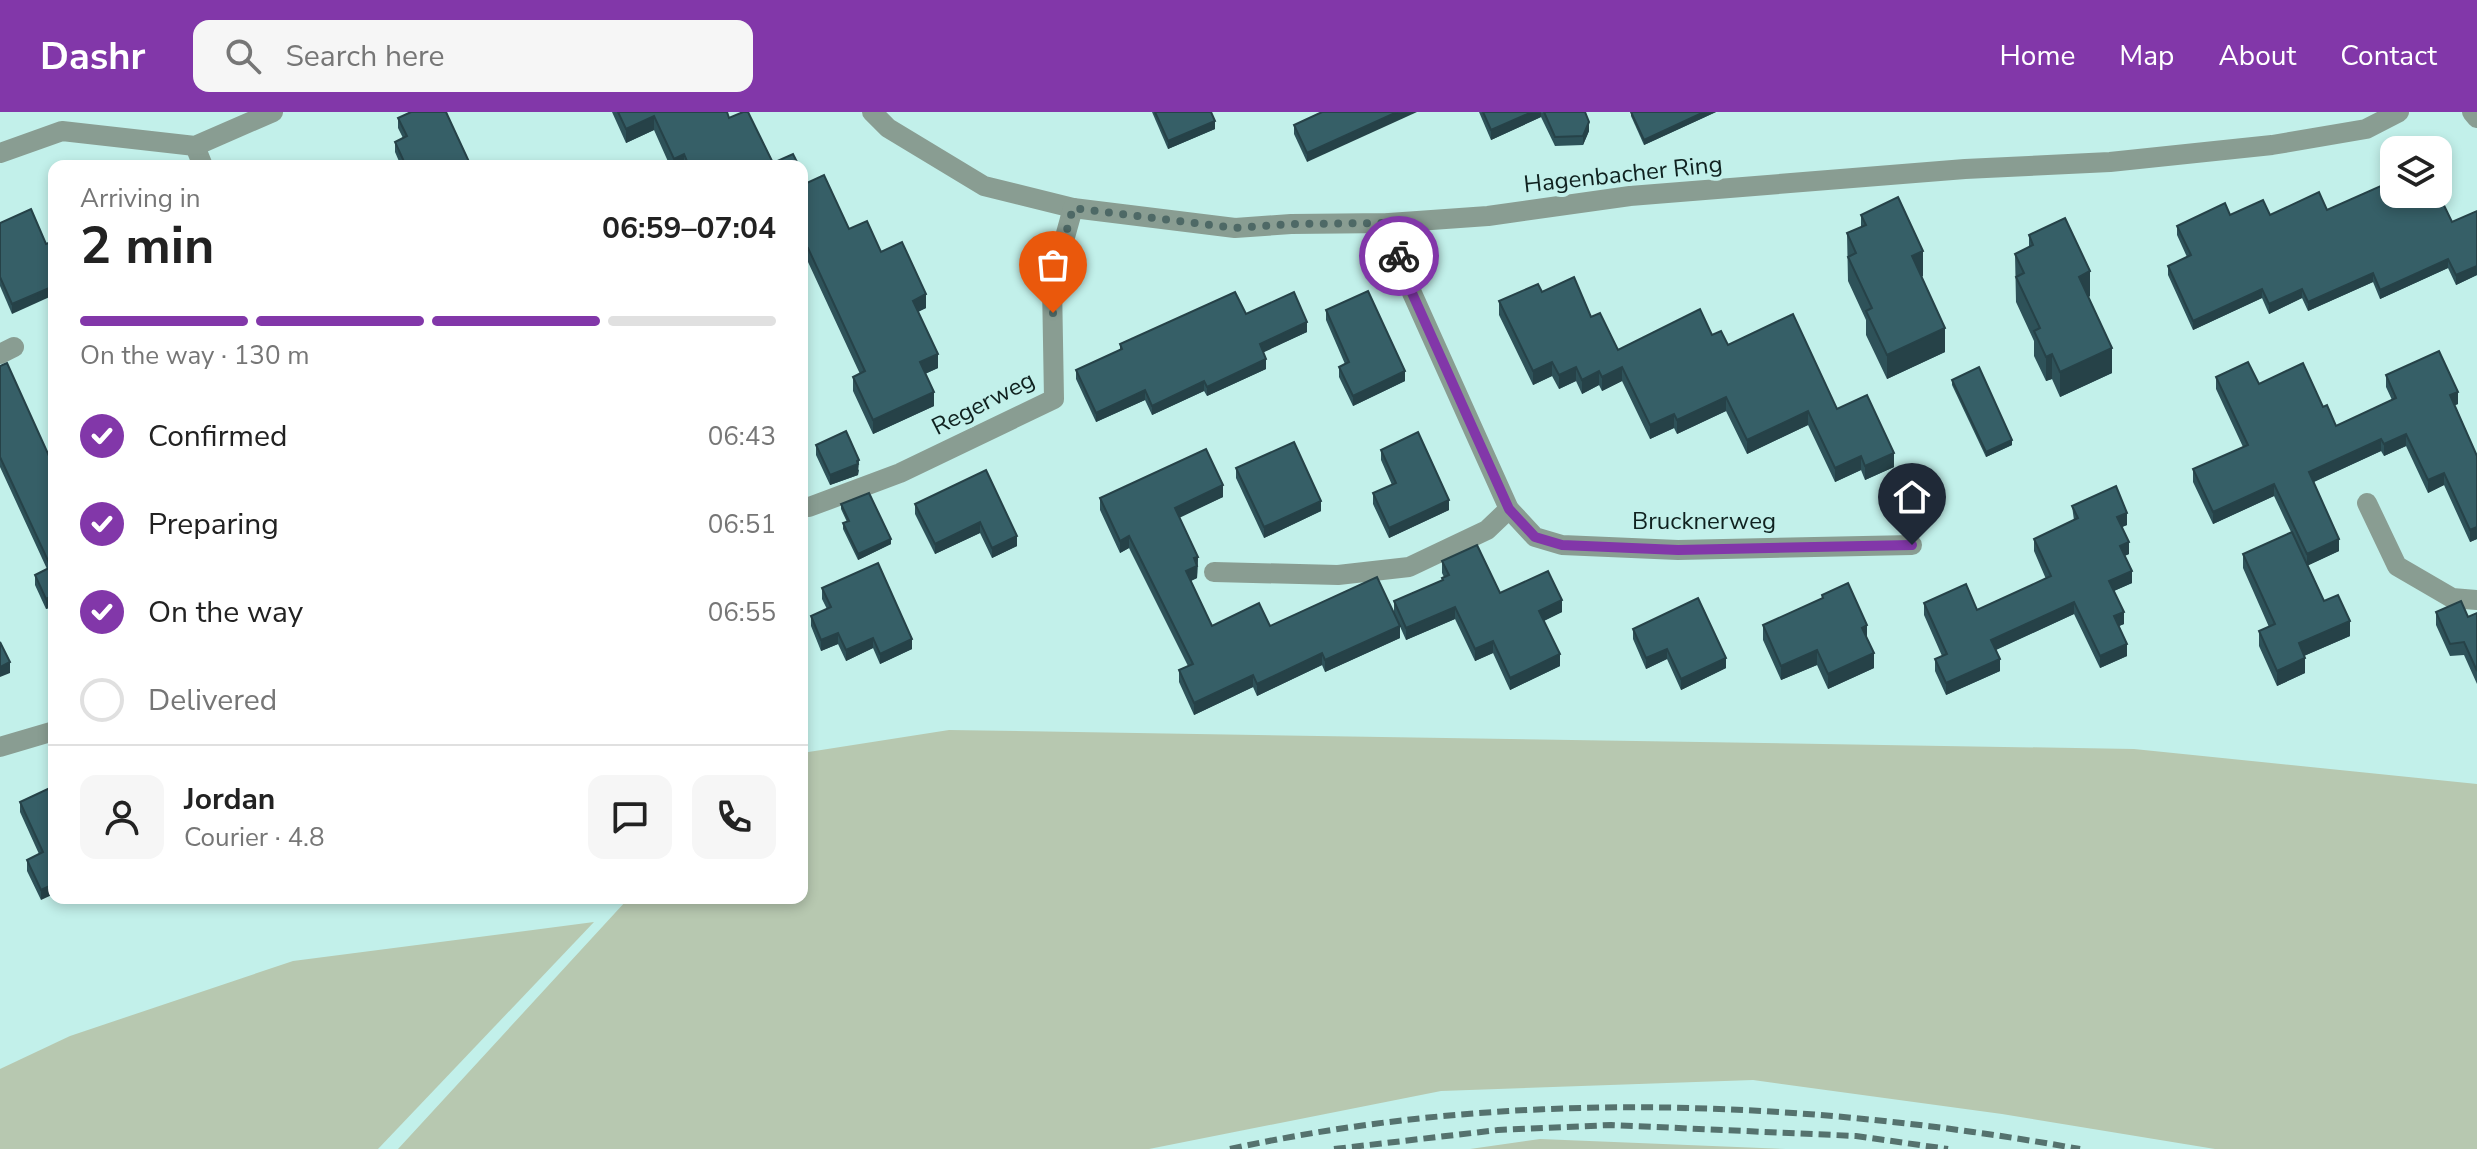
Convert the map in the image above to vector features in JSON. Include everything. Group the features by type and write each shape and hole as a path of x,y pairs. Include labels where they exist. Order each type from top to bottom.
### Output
{"street":[{"path":"3,144 62,131 195,146 273,112"},
{"name":"Hagenbacher Ring","path":"872,112 888,128 984,186 1073,208 1235,228 1488,216 1630,196 1965,169 2110,162 2272,145 2366,129 2399,112"},
{"path":"2472,112 2477,118"},
{"path":"195,146 201,160"},
{"name":"Regerweg","path":"808,507 900,473 1054,399 1052,284 1073,208"},
{"name":"Brucknerweg","path":"1389,223 1412,293 1509,509 1535,537 1562,545 1678,550 1912,545"},
{"path":"2367,503 2397,566 2452,598 2477,600"},
{"path":"1214,572 1338,575 1409,567 1487,530 1509,509"},
{"path":"0,747 48,733"}],"green space":[{"path":"949,730 2134,749 2477,784 2477,1149 2215,1149 2002,1114 1753,1080 1441,1091 1149,1149 398,1149 623,904 808,904 808,752"},
{"path":"594,922 378,1149 0,1149 0,1069 70,1036 293,961"},
{"path":"1540,1139 1786,1149 1470,1149"}],"building":[{"path":"411,112 446,112 468,160 403,160 395,142 407,136 398,118"},
{"path":"618,112 727,112 729,118 748,112 772,160 686,160 684,154 674,159 654,116 626,129"},
{"path":"1155,112 1211,112 1215,121 1168,141"},
{"path":"1322,112 1397,112 1307,153 1294,125"},
{"path":"1483,112 1532,112 1491,130"},
{"path":"1544,112 1585,112 1589,122 1583,136 1555,137"},
{"path":"1631,112 1704,112 1644,140"},
{"path":"793,154 796,160 780,160"},
{"path":"824,175 849,229 867,221 881,252 902,242 926,294 913,301 938,354 920,362 934,392 873,420 853,377 865,371 808,248 808,183"},
{"path":"2380,186 2380,208 2445,208 2452,222 2477,211 2477,266 2456,275 2448,259 2380,290 2373,273 2308,302 2302,289 2269,304 2262,289 2193,321 2168,266 2191,255 2177,226 2225,203 2230,215 2263,200 2270,215 2319,192 2327,210"},
{"path":"1898,197 1923,251 1912,256 1945,328 1887,355 1866,311 1872,308 1848,257 1856,253 1847,233 1866,225 1861,215"},
{"path":"31,209 48,243 48,289 12,304 0,277 0,223"},
{"path":"2065,218 2090,271 2079,277 2112,348 2060,372 2052,354 2046,357 2034,331 2040,328 2016,277 2024,273 2015,254 2033,245 2029,235"},
{"path":"1574,277 1591,317 1600,313 1618,350 1700,309 1712,335 1721,331 1728,345 1793,314 1837,409 1867,395 1894,453 1865,466 1861,456 1835,468 1808,411 1747,440 1726,397 1677,420 1674,414 1650,425 1622,367 1602,377 1599,371 1582,380 1576,367 1559,375 1552,362 1533,371 1499,301 1538,284 1542,292"},
{"path":"1368,291 1405,371 1353,396 1339,367 1349,362 1326,310"},
{"path":"1235,292 1246,314 1294,292 1307,322 1260,344 1266,359 1207,387 1204,381 1152,406 1145,390 1096,413 1076,370 1122,349 1120,344"},
{"path":"2439,351 2458,392 2450,395 2477,456 2477,527 2470,530 2444,473 2428,480 2406,434 2384,444 2381,439 2309,472 2339,539 2307,554 2274,484 2213,512 2193,469 2248,445 2216,377 2248,362 2259,384 2303,363 2323,407 2327,405 2336,426 2396,398 2386,375"},
{"path":"7,363 48,454 48,561 0,457 0,366"},
{"path":"1979,367 2012,440 1986,452 1952,380"},
{"path":"846,431 858,464 830,475 816,445"},
{"path":"1418,432 1449,500 1389,528 1373,493 1396,483 1381,450"},
{"path":"1294,442 1321,501 1264,527 1236,468"},
{"path":"1206,449 1223,485 1175,508 1198,557 1194,558 1197,566 1186,571 1212,626 1259,603 1270,626 1377,577 1400,626 1325,660 1322,653 1257,684 1253,675 1194,703 1179,670 1193,664 1129,536 1120,541 1100,498"},
{"path":"986,470 1017,536 992,548 980,522 935,544 915,504"},
{"path":"2116,486 2127,513 2117,517 2129,542 2120,546 2132,571 2109,581 2124,612 2114,616 2127,644 2100,656 2074,602 1991,640 2000,659 1946,683 1935,659 1947,654 1924,603 1966,584 1977,610 2051,576 2034,539 2078,518 2072,506"},
{"path":"869,493 891,539 858,554 843,523 849,521 841,504"},
{"path":"2292,532 2324,601 2338,595 2350,621 2299,643 2305,658 2277,671 2259,631 2275,624 2243,554"},
{"path":"1477,545 1500,593 1548,571 1562,600 1539,611 1560,654 1510,678 1493,641 1475,649 1455,607 1406,628 1394,601 1443,580 1449,575 1442,561"},
{"path":"878,563 912,639 880,654 873,638 846,650 838,633 821,640 811,616 831,607 822,588"},
{"path":"48,568 48,598 46,599 35,575"},
{"path":"1848,583 1867,625 1862,628 1874,653 1828,674 1817,650 1781,666 1763,625"},
{"path":"1698,598 1726,658 1681,679 1667,649 1646,658 1633,629"},
{"path":"2461,601 2468,617 2477,613 2477,671 2464,642 2450,644 2436,612"},
{"path":"0,642 10,662 0,667"},
{"path":"48,789 48,887 41,890 27,860 43,852 20,802"}],"railway":[{"path":"1230,1149 1335,1129 1441,1116 1548,1109 1655,1107 1868,1119 2080,1149"},
{"path":"1334,1149 1498,1130 1611,1125 1856,1136 1948,1149"}],"way so far":[{"path":"1053,313 1052,284 1073,208 1235,228 1389,223 1399,256"}],"route":[{"path":"1399,256 1412,293 1509,509 1535,537 1562,545 1678,550 1912,545"}]}
